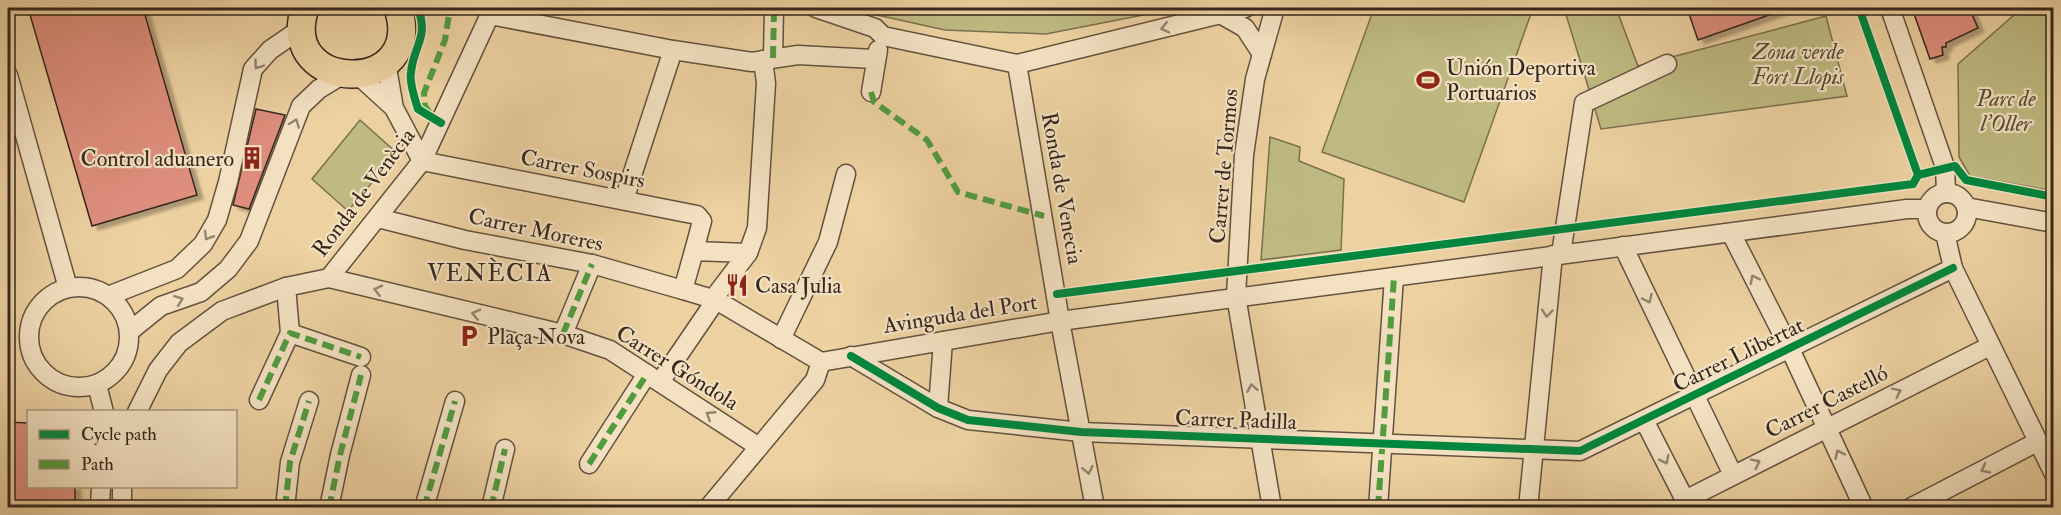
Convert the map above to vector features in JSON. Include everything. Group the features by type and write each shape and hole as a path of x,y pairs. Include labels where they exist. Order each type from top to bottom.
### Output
{"highway":[{"path":"303,18 305,44 314,58 326,69 350,75 373,71 393,55 400,36 398,8"}],"street":[{"path":"589,464 748,253 757,228 766,83 774,8"},
{"path":"816,8 874,28 883,36 1017,64 1245,8"},
{"name":"Carrer de Tormos","path":"1272,507 1236,296 1244,155 1255,79 1275,8"},
{"path":"1890,8 1945,166 1946,193"},
{"path":"491,11 673,50 752,62 798,55 874,60"},
{"name":"Ronda de Venècia","path":"138,410 158,370 179,343 222,311 286,287 329,278 422,161 491,11"},
{"path":"1222,15 1245,28 1262,54"},
{"path":"108,296 177,269 203,244 217,220 228,182 253,69 303,18"},
{"path":"871,93 874,60 883,36"},
{"path":"624,200 673,50"},
{"path":"386,62 394,108 422,161"},
{"name":"Ronda de Venecia","path":"1017,64 1060,321 1095,507"},
{"path":"1528,507 1557,255 1584,103 1667,64"},
{"path":"8,75 68,288"},
{"path":"130,332 161,306 201,292 228,269 249,241 301,106 319,89 350,75 394,108"},
{"name":"Carrer Sospirs","path":"422,161 697,215 702,221 694,250"},
{"path":"782,339 828,242 846,174"},
{"path":"1946,193 1959,197 1966,207 1963,226 1952,233 1938,231 1929,222 1927,209 1934,197 1946,193"},
{"path":"1966,207 2054,223"},
{"name":"Avinguda del Port","path":"821,362 1060,321 1236,296 1907,209 1927,209"},
{"name":"Carrer Moreres","path":"378,218 465,240 592,264 715,299 821,362"},
{"path":"1731,233 1790,349 1864,507"},
{"path":"1945,233 1953,268 2054,474"},
{"path":"1623,246 1693,396 1733,475"},
{"path":"683,290 694,250 748,253"},
{"path":"563,334 592,264"},
{"name":"Carrer Llibertat","path":"1534,450 1580,451 1953,268"},
{"path":"1378,507 1394,277"},
{"name":"Carrer Góndola","path":"329,278 563,334 610,350 759,447"},
{"path":"259,400 290,333 286,287"},
{"path":"68,288 88,288 108,296 122,311 130,332 129,349 123,364 111,377 97,386 80,388 64,386 43,373 30,352 28,335 36,312 53,294 68,288"},
{"path":"290,333 361,366 329,507"},
{"path":"938,408 943,341"},
{"name":"Carrer Castelló","path":"1644,420 1685,500 1990,346"},
{"name":"Carrer Padilla","path":"851,356 938,408 968,420 1081,432 1260,437 1534,450"},
{"path":"708,507 815,380 821,362"},
{"path":"97,386 104,410"},
{"path":"285,507 291,462 309,401"},
{"path":"424,507 455,401"},
{"path":"1910,507 2037,442"},
{"path":"491,507 505,449"},
{"path":"100,507 101,488"},
{"path":"122,488 122,507"}],"green space":[{"path":"845,8 1179,8 1046,34 945,30"},
{"name":"Unión Deportiva Portuarios","path":"1374,8 1533,8 1464,202 1322,152"},
{"name":"Zona verde Fort Llopis","path":"1564,8 1616,8 1638,66 1826,16 1847,96 1601,129"},
{"name":"Parc de l'Oller","path":"2022,8 2053,8 2053,191 1970,176 1959,157 1958,64"},
{"path":"360,120 397,153 348,211 312,179"},
{"path":"1270,137 1300,147 1299,161 1344,179 1341,250 1261,260"}],"building":[{"path":"28,8 143,8 197,195 92,226"},
{"path":"1687,8 1785,8 1786,9 1698,40"},
{"path":"1912,8 1969,8 1978,28 1946,43 1946,47 1942,47 1943,55 1930,59"},
{"path":"256,109 285,115 249,209 233,205"},
{"path":"8,422 27,423 27,488 75,488 75,507 8,507"}],"marked path":[{"path":"430,113 425,106 424,93 445,40 450,8"},
{"path":"773,58 774,8"},
{"path":"871,92 874,102 927,140 958,192 1044,216"},
{"path":"563,334 592,264"},
{"path":"1378,508 1394,277"},
{"path":"259,400 290,333 361,357"},
{"path":"589,464 647,374"},
{"path":"329,508 361,375"},
{"path":"285,508 290,462 309,401"},
{"path":"424,508 455,401"},
{"path":"491,508 505,449"}],"cycle path":[{"path":"418,8 422,27 413,62 412,86 418,109 441,123"},
{"path":"1057,294 1913,184 1918,175 1859,8"},
{"path":"1918,175 1955,166 1966,180 2054,197"},
{"path":"851,356 938,408 968,420 1081,432 1580,451 1953,268"}],"place":[{"name":"Unión Deportiva Portuarios","path":"1428,80"},
{"name":"Control aduanero","path":"252,158"},
{"name":"Casa Julia","path":"737,285"},
{"name":"Plaça Nova","path":"469,336"}],"district":[{"name":"VENÈCIA","path":"490,273"}]}
